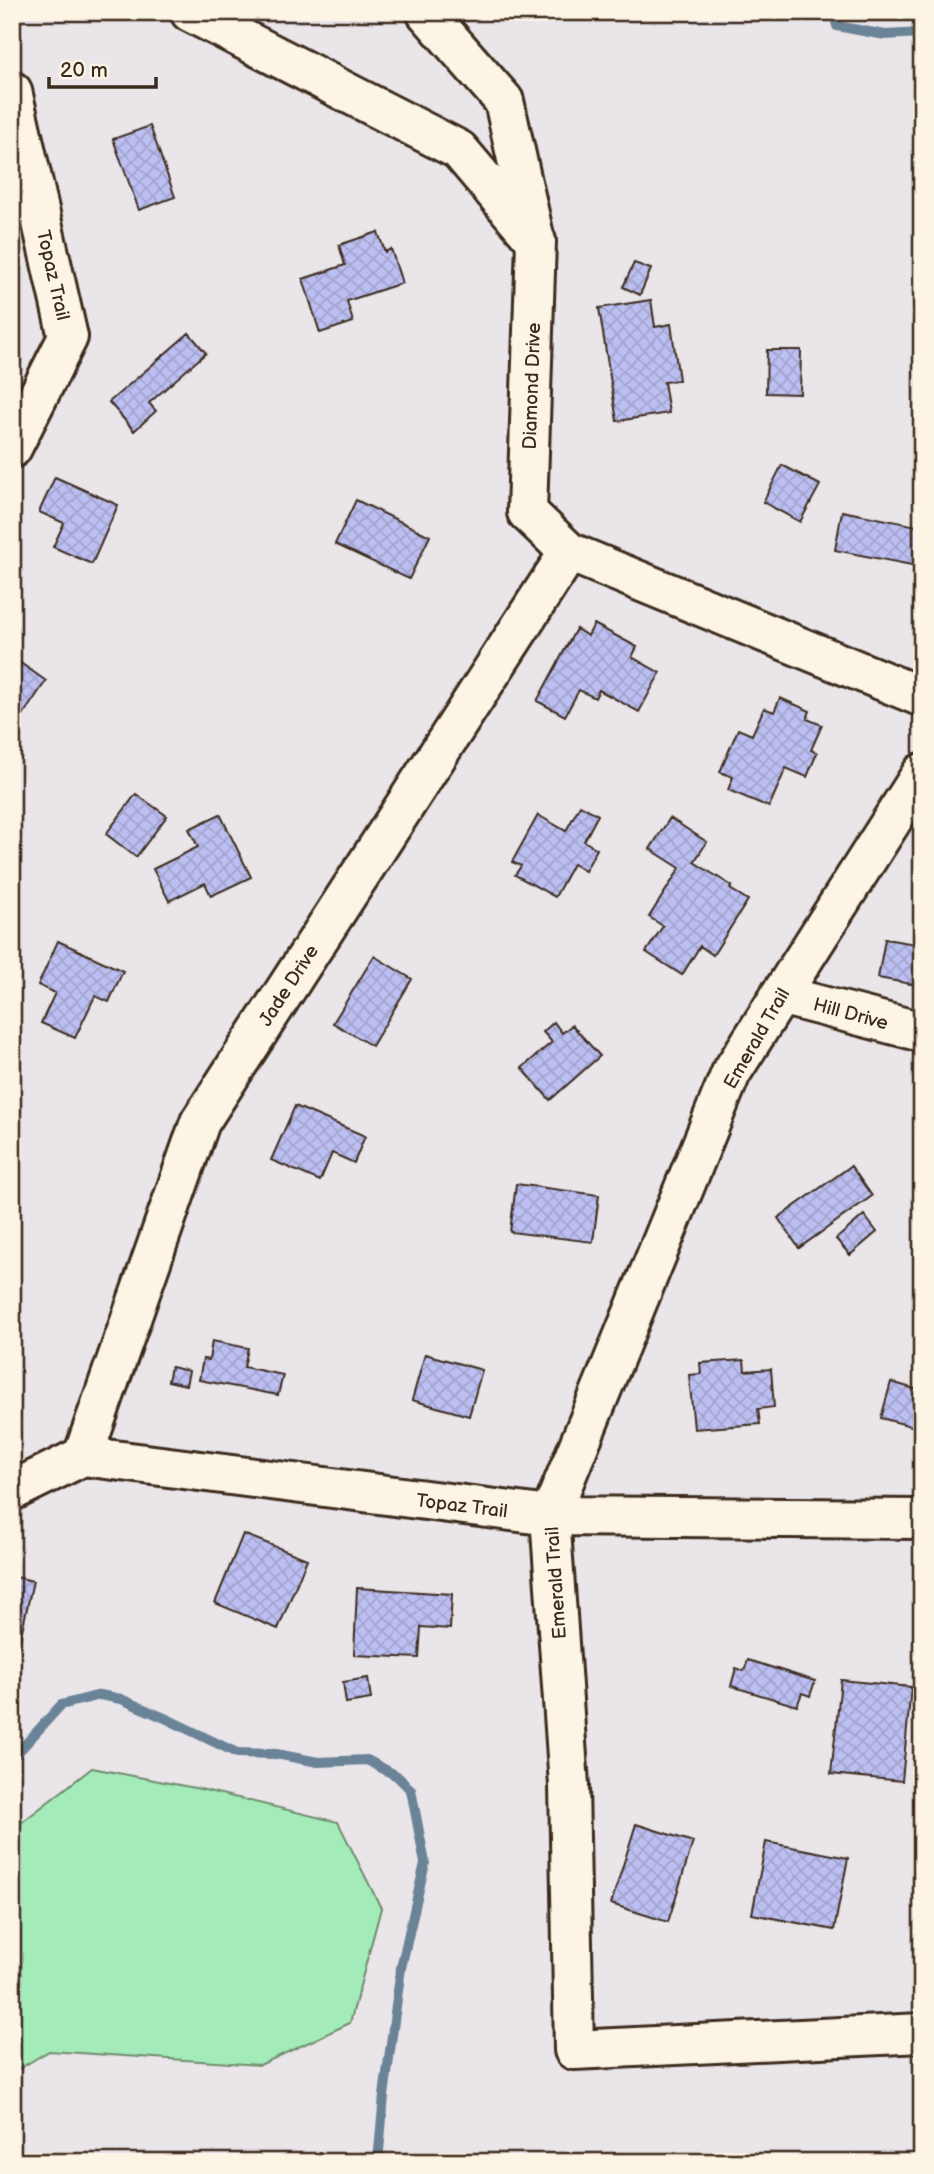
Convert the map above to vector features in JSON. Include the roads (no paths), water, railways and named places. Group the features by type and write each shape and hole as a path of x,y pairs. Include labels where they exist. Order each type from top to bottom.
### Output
{"street":[{"path":"190,12 459,150 536,241"},
{"name":"Diamond Drive","path":"426,12 504,101 536,241 527,512 569,552 922,697"},
{"name":"Topaz Trail","path":"12,91 68,337 12,447"},
{"name":"Jade Drive","path":"83,1456 200,1122 569,552"},
{"name":"Emerald Trail","path":"922,773 731,1073 550,1516 569,1785 574,2050 922,2034"},
{"name":"Hill Drive","path":"780,995 922,1032"},
{"path":"12,1491 83,1456"},
{"name":"Topaz Trail","path":"83,1456 550,1516 922,1519"}],"waterway":[{"path":"834,12 837,26 885,35 922,33"},
{"path":"12,1759 61,1705 100,1695 121,1699 237,1753 276,1754 318,1762 367,1760 397,1776 411,1790 425,1863 401,1968 378,2162"}]}
